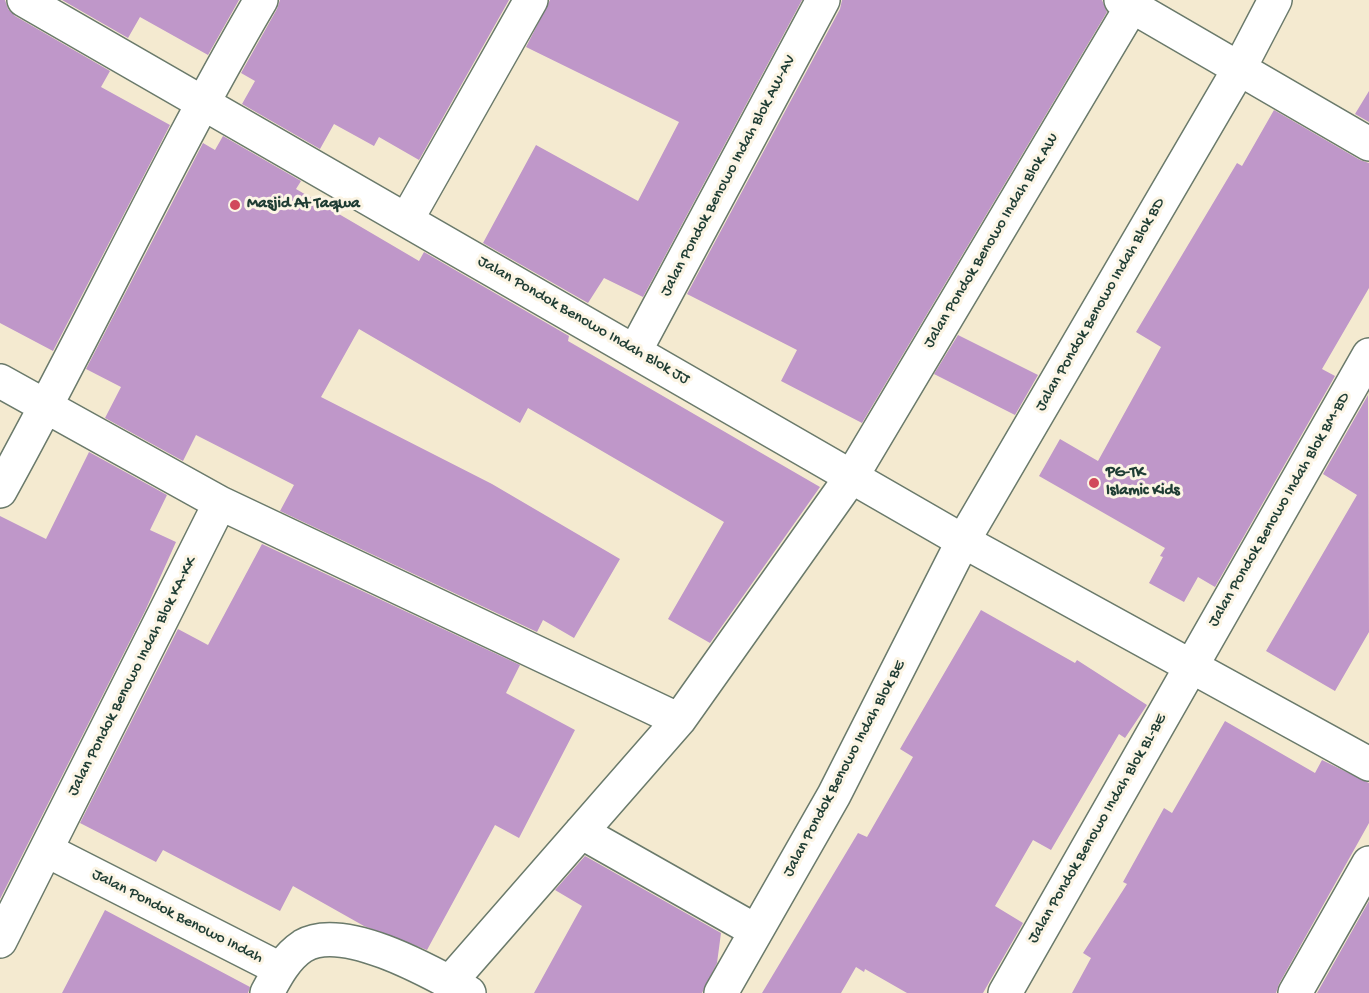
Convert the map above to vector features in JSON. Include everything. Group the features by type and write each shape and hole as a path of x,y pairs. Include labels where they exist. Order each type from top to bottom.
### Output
{"street":[{"name":"Jalan Pondok Benowo Indah Blok JJ","path":"24,0 202,100 963,541 1369,764"},
{"path":"0,491 47,407 202,100 261,0"},
{"path":"407,219 531,0"},
{"name":"Jalan Pondok Benowo Indah Blok AW-AV","path":"635,351 823,0"},
{"name":"Jalan Pondok Benowo Indah Blok BD","path":"963,541 1239,69 1275,0"},
{"path":"1127,3 1369,144"},
{"name":"Jalan Pondok Benowo Indah Blok AW","path":"459,988 581,832 679,720 852,476 1127,3"},
{"name":"Jalan Pondok Benowo Indah Blok BM-BD","path":"1192,665 1369,355"},
{"path":"0,381 220,503 679,720"},
{"name":"Jalan Pondok Benowo Indah Blok KA-KK","path":"0,941 220,503"},
{"name":"Jalan Pondok Benowo Indah Blok BE","path":"721,993 834,795 963,541"},
{"name":"Jalan Pondok Benowo Indah Blok BL-BE","path":"1005,993 1192,665"},
{"path":"581,832 756,931"},
{"name":"Jalan Pondok Benowo Indah","path":"45,850 273,981 301,947 329,938 346,939 387,953 459,988"},
{"path":"1295,993 1369,863"}],"building":[{"path":"0,0 5,0 8,9 15,16 110,71 101,87 170,125 53,351 0,323"},
{"path":"62,0 239,0 208,55 140,17 128,38"},
{"path":"280,0 509,0 419,160 379,137 374,146 334,124 320,149 242,104 255,81 241,73"},
{"path":"550,0 802,0 643,297 604,278 588,303 483,243 536,145 638,201 679,122 526,47"},
{"path":"842,0 1102,0 1107,12 862,423 781,381 797,350 687,294 840,9"},
{"path":"1369,91 1369,122 1355,114"},
{"path":"1274,110 1369,163 1369,288 1322,369 1335,376 1215,587 1198,577 1184,602 1149,583 1163,557 1160,556 1165,548 1039,476 1060,439 1098,461 1161,347 1136,332 1237,163 1242,166"},
{"path":"223,136 301,181 296,189 419,261 424,252 569,336 568,341 820,487 710,643 668,619 724,522 528,408 520,423 359,329 321,397 492,484 620,559 574,638 543,620 537,632 280,511 294,485 196,435 183,461 105,418 121,387 86,369 203,143 215,150"},
{"path":"958,335 1038,375 1015,415 934,374"},
{"path":"1368,395 1369,632 1335,691 1266,651 1357,495 1323,474"},
{"path":"89,452 167,495 150,530 176,542 145,611 0,899 0,516 46,539"},
{"path":"262,544 520,665 506,693 575,730 519,838 495,825 427,950 364,926 293,886 280,911 163,850 156,862 80,823 178,629 208,645"},
{"path":"981,610 1075,663 1077,660 1147,705 1125,738 1119,734 1051,850 1033,840 995,906 1023,923 983,993 907,993 865,969 864,972 856,967 841,993 762,993 858,833 867,837 913,757 900,749"},
{"path":"1225,721 1315,773 1322,760 1369,783 1369,823 1276,993 1072,993 1091,958 1083,953 1127,884 1123,882 1164,808 1172,813"},
{"path":"585,856 721,933 717,963 702,993 534,993 582,906 555,890"},
{"path":"1369,901 1369,993 1317,993"},
{"path":"105,910 250,987 248,993 62,993"}],"place":[{"name":"Masjid At Taqwa","path":"235,205"},
{"name":"PG-TK Islamic Kids","path":"1094,483"}]}
